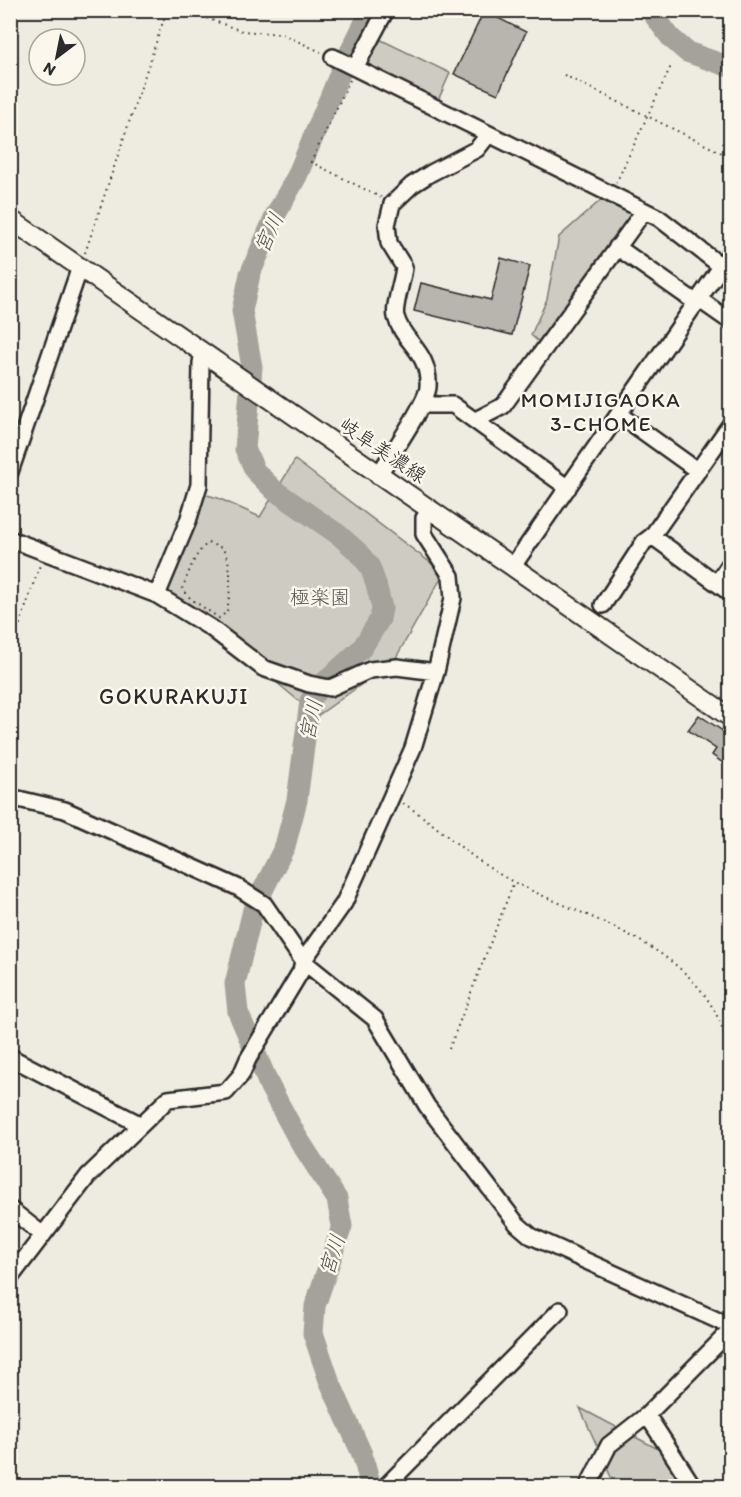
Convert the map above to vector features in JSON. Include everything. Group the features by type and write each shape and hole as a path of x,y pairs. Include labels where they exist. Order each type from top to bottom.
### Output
{"main road":[{"name":"岐阜美濃線","path":"10,219 378,476 431,509 730,717"}],"street":[{"path":"353,67 386,10"},
{"path":"333,57 644,211 728,265 699,302 513,566"},
{"path":"378,476 421,405 428,388 424,364 417,348 400,328 395,314 404,267 389,243 387,225 392,204 431,172 477,149 489,134"},
{"path":"476,420 503,406 644,211"},
{"path":"617,247 730,321"},
{"path":"10,472 80,267"},
{"path":"158,595 188,521 199,485 203,352"},
{"path":"421,405 453,405 568,488"},
{"path":"620,416 698,471"},
{"path":"603,605 644,542 652,536 730,425"},
{"path":"10,1278 88,1176 168,1099 226,1092 242,1075 248,1059 301,971 303,961 345,903 413,748 436,672 453,598 451,576 424,534 424,518 431,509"},
{"path":"652,536 730,593"},
{"path":"10,539 158,595 227,639 263,668 309,684 330,688 370,670 397,667 436,672"},
{"path":"717,583 730,564"},
{"path":"10,797 65,810 237,887 264,904 303,961 375,1019 427,1106 517,1224 531,1236 730,1326"},
{"path":"10,1057 141,1125"},
{"path":"10,1209 43,1235"},
{"path":"386,1486 560,1310"},
{"path":"588,1486 609,1445 647,1415 730,1331"},
{"path":"647,1415 693,1486"}],"path":[{"path":"80,267 167,10"},
{"path":"184,10 242,31 282,34 333,57"},
{"path":"610,195 671,66"},
{"path":"353,67 311,162 392,204"},
{"path":"564,75 730,157"},
{"path":"208,543 222,548 231,574 226,615 216,618 190,599 182,589 201,547 208,543"},
{"path":"10,653 44,552"},
{"path":"392,796 433,822 463,851 514,882 624,931 688,974 721,1018 730,1060"},
{"path":"449,1049 514,882"},
{"path":"728,1082 730,1067"}],"green space":[{"path":"373,36 450,73 432,114 352,75"},
{"path":"601,200 631,214 541,344 531,335 547,299 559,237"},
{"name":"極楽園","path":"295,460 444,573 394,661 317,716 211,628 157,595 196,492 218,498 260,517"},
{"path":"580,1408 681,1461 681,1486 615,1486"}],"building":[{"path":"484,11 526,32 498,94 454,74"},
{"path":"501,258 530,266 512,335 414,311 421,283 491,300"},
{"path":"699,715 730,736 730,768 712,755 716,749 688,730"}],"waterway":[{"name":"宮川","path":"371,10 343,66 297,176 276,214 250,274 242,311 252,367 245,449 255,471 274,490 339,535 358,552 370,567 382,608 380,619 362,648 320,686 310,701 297,800 285,846 253,910 235,984 238,1012 270,1087 297,1137 337,1199 342,1226 315,1306 313,1333 329,1380 362,1454 371,1486"},
{"path":"650,10 671,38 687,52 730,67"}],"district":[{"name":"MOMIJIGAOKA 3-CHOME","path":"601,412"},
{"name":"GOKURAKUJI","path":"174,696"}]}
